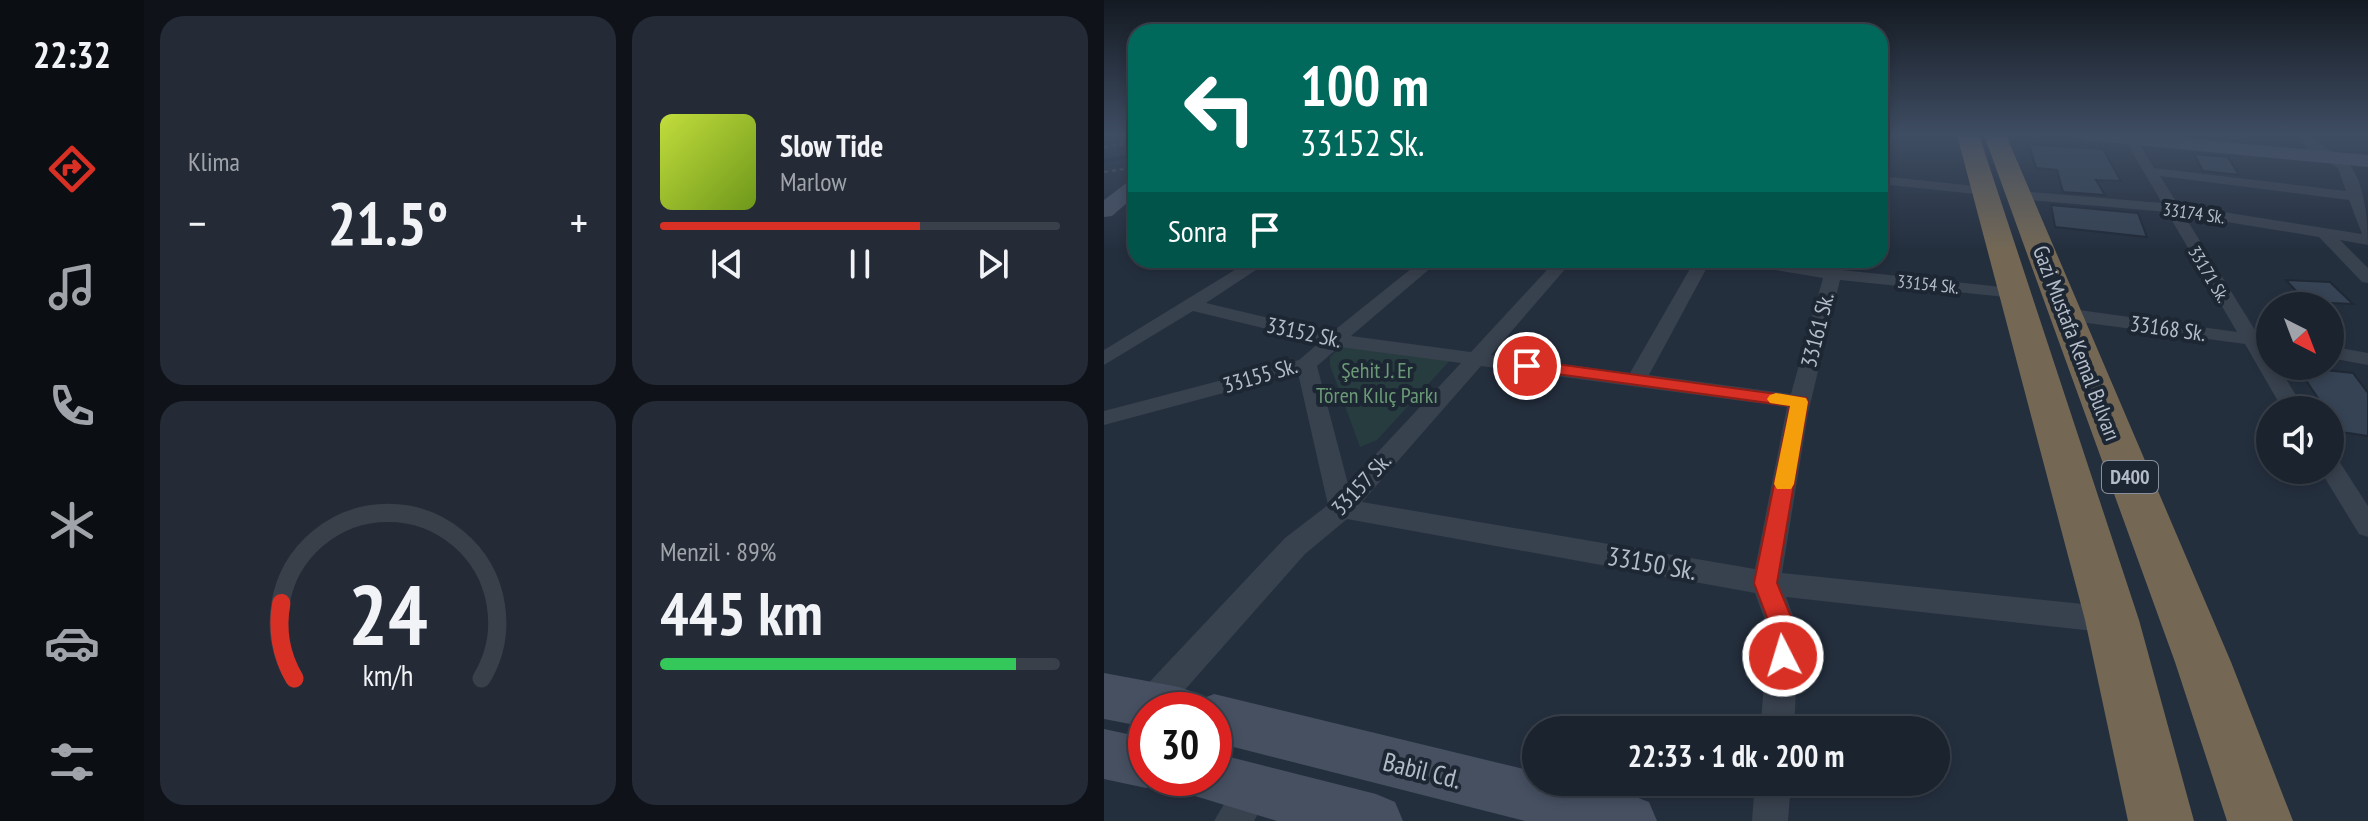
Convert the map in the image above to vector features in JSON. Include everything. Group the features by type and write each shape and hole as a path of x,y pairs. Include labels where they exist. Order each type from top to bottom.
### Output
{"highway":[{"name":"Gazi Mustafa Kemal Bulvarı","path":"1998,173 2015,293 2112,620 2161,821"},
{"name":"Gazi Mustafa Kemal Bulvarı","path":"2002,193 2065,314 2203,662 2260,821"}],"street":[{"name":"33171 Sk.","path":"2149,173 2285,396"},
{"path":"2167,173 2355,196"},
{"path":"2340,173 2355,196 2368,232"},
{"name":"33174 Sk.","path":"1888,181 2169,208 2368,240"},
{"path":"1104,211 1128,192"},
{"path":"1104,236 1128,216"},
{"path":"2325,234 2368,278"},
{"path":"1104,359 1250,268"},
{"name":"33155 Sk.","path":"1104,418 1306,364 1422,268"},
{"name":"33157 Sk.","path":"1178,692 1295,546 1342,508 1473,358 1557,268"},
{"path":"1636,380 1699,268"},
{"name":"33161 Sk.","path":"1766,583 1799,402 1834,268"},
{"name":"33154 Sk.","path":"1841,268 2015,293"},
{"name":"33152 Sk.","path":"1190,305 1334,340 1799,402"},
{"name":"33168 Sk.","path":"2065,314 2256,340"},
{"path":"2344,355 2368,359"},
{"path":"1306,364 1342,508"},
{"path":"2341,484 2368,527"},
{"name":"33150 Sk.","path":"1342,508 1766,583 2112,620"},
{"path":"1766,583 1784,631 1778,716"},
{"path":"1104,696 1128,700"},
{"name":"Babil Cd.","path":"1232,722 1630,821"},
{"path":"1104,754 1128,759"},
{"path":"1233,795 1376,821"},
{"path":"1770,821 1772,796"}],"green space":[{"name":"Şehit J. Er Tören Kılıç Parkı","path":"1342,346 1454,356 1377,440 1360,447 1330,365 1330,357"}],"building":[{"path":"2058,173 2117,173 2121,181 2096,180 2105,195 2063,192"},
{"path":"2051,205 2138,213 2147,237 2055,227"},
{"path":"2286,280 2330,282 2340,292 2297,292"},
{"path":"2344,372 2353,373 2368,393 2368,436 2344,432 2344,396 2317,396 2306,380 2344,380"}],"slow traffic":[{"path":"1776,399 1799,402 1784,484"}],"route":[{"path":"1527,366 1799,402 1766,583 1784,631 1783,656"}]}
